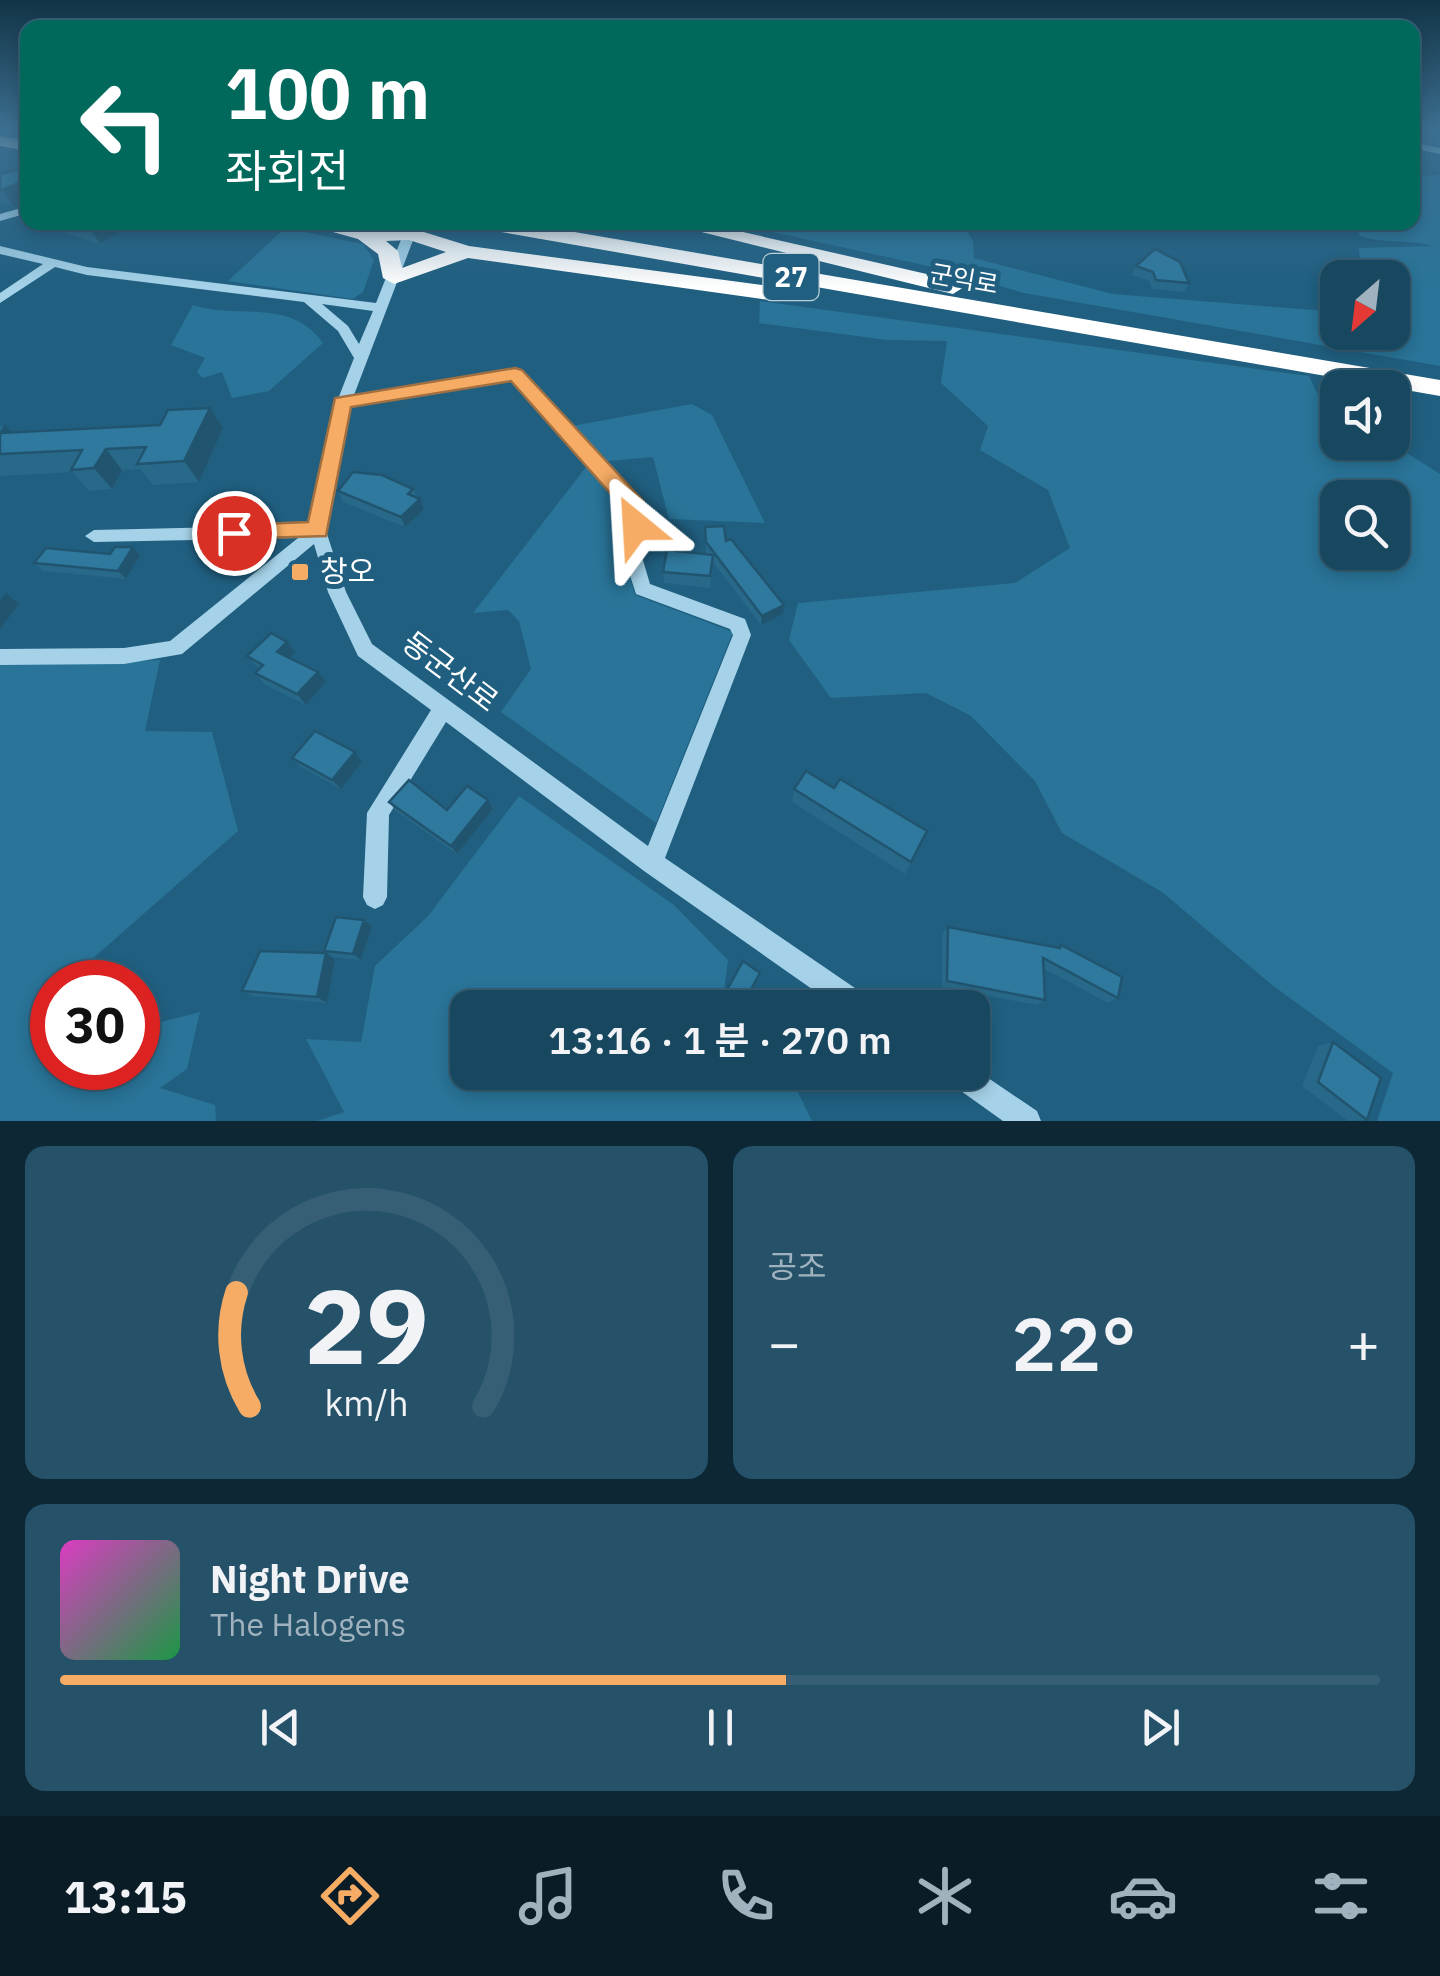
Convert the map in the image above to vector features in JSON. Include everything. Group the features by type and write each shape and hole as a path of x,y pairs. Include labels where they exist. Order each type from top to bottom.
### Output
{"highway":[{"path":"346,230 365,234 397,230"},
{"path":"417,230 466,252 930,315 1103,331"},
{"name":"군익로","path":"524,230 1440,388"},
{"name":"군익로","path":"589,230 1440,373"},
{"path":"708,230 874,266 1004,301"},
{"path":"365,234 388,250 394,278 466,252"}],"street":[{"name":"동군산로","path":"412,230 342,402 318,530 337,592 366,650 652,863 836,990"},
{"path":"0,250 87,272 382,308"},
{"path":"0,299 53,263"},
{"path":"307,298 343,329 361,358"},
{"path":"342,402 515,374 636,508 633,557 642,589 738,624 742,635 652,863"},
{"path":"94,536 318,530"},
{"path":"0,657 124,656 175,648 318,530"},
{"path":"375,897 378,813 444,708"},
{"path":"982,1090 1027,1121"}],"shaded area":[{"path":"1420,182 1440,182 1440,366 1349,350 1410,350 1410,260 1360,260 1359,248 1433,246 1360,236 1358,230 1420,230"},
{"path":"283,230 363,244 374,260 363,292 353,299 228,281"},
{"path":"763,230 966,230 973,241 974,258 1113,294 1320,311 1320,345 1024,293 942,269"},
{"path":"760,301 1309,376 1320,398 1320,460 1410,460 1410,455 1440,474 1440,1121 1377,1121 1393,1073 1272,985 1162,892 1062,833 1035,781 971,716 926,693 831,698 789,640 798,603 1015,583 1070,548 1048,490 980,450 988,426 941,383 947,341 887,340 759,323"},
{"path":"193,305 279,315 310,329 323,343 269,391 232,398 222,372 203,378 197,372 205,358 171,345"},
{"path":"692,404 712,415 765,523 669,519 653,457 608,461 572,426"},
{"path":"586,467 625,509 624,556 635,595 733,632 656,823 501,712 531,669 519,621 508,610 473,613"},
{"path":"160,660 145,731 212,732 238,831 91,960 30,960 30,1090 160,1088 215,1105 216,1121 0,1121 0,665"},
{"path":"519,796 674,905 728,960 724,990 450,990 450,1090 797,1090 812,1121 317,1121 344,1112 306,1039 361,1042 375,966 428,916"},
{"path":"200,1012 187,1069 160,1088 160,1022"}],"building":[{"path":"0,182 20,182 2,190"},
{"path":"1155,249 1180,262 1189,283 1156,280 1153,272 1136,266"},
{"path":"210,408 184,461 137,464 146,447 106,449 94,468 71,470 82,450 0,454 0,433 160,425 168,410"},
{"path":"353,472 382,475 413,489 408,494 420,499 401,517 338,491"},
{"path":"724,526 726,541 731,539 784,605 762,616 706,542 705,527"},
{"path":"115,547 133,547 118,571 34,563 46,548 110,554"},
{"path":"667,550 713,555 710,576 663,572"},
{"path":"271,633 287,642 277,652 318,672 297,694 255,673 263,665 247,656"},
{"path":"315,731 355,752 332,780 292,758"},
{"path":"806,771 834,788 840,779 927,831 911,862 794,789"},
{"path":"409,780 447,810 467,786 488,800 451,846 389,802"},
{"path":"336,917 364,920 353,954 324,951"},
{"path":"948,927 1060,948 1061,945 1122,977 1118,998 1043,958 1045,1000 947,981"},
{"path":"260,951 326,953 317,997 242,991"},
{"path":"743,961 760,973 751,990 727,990"},
{"path":"1333,1042 1381,1078 1367,1120 1318,1082"}],"place":[{"name":"창오","path":"300,572"}],"route":[{"path":"234,533 318,530 342,402 515,374 636,508 636,526"}]}
